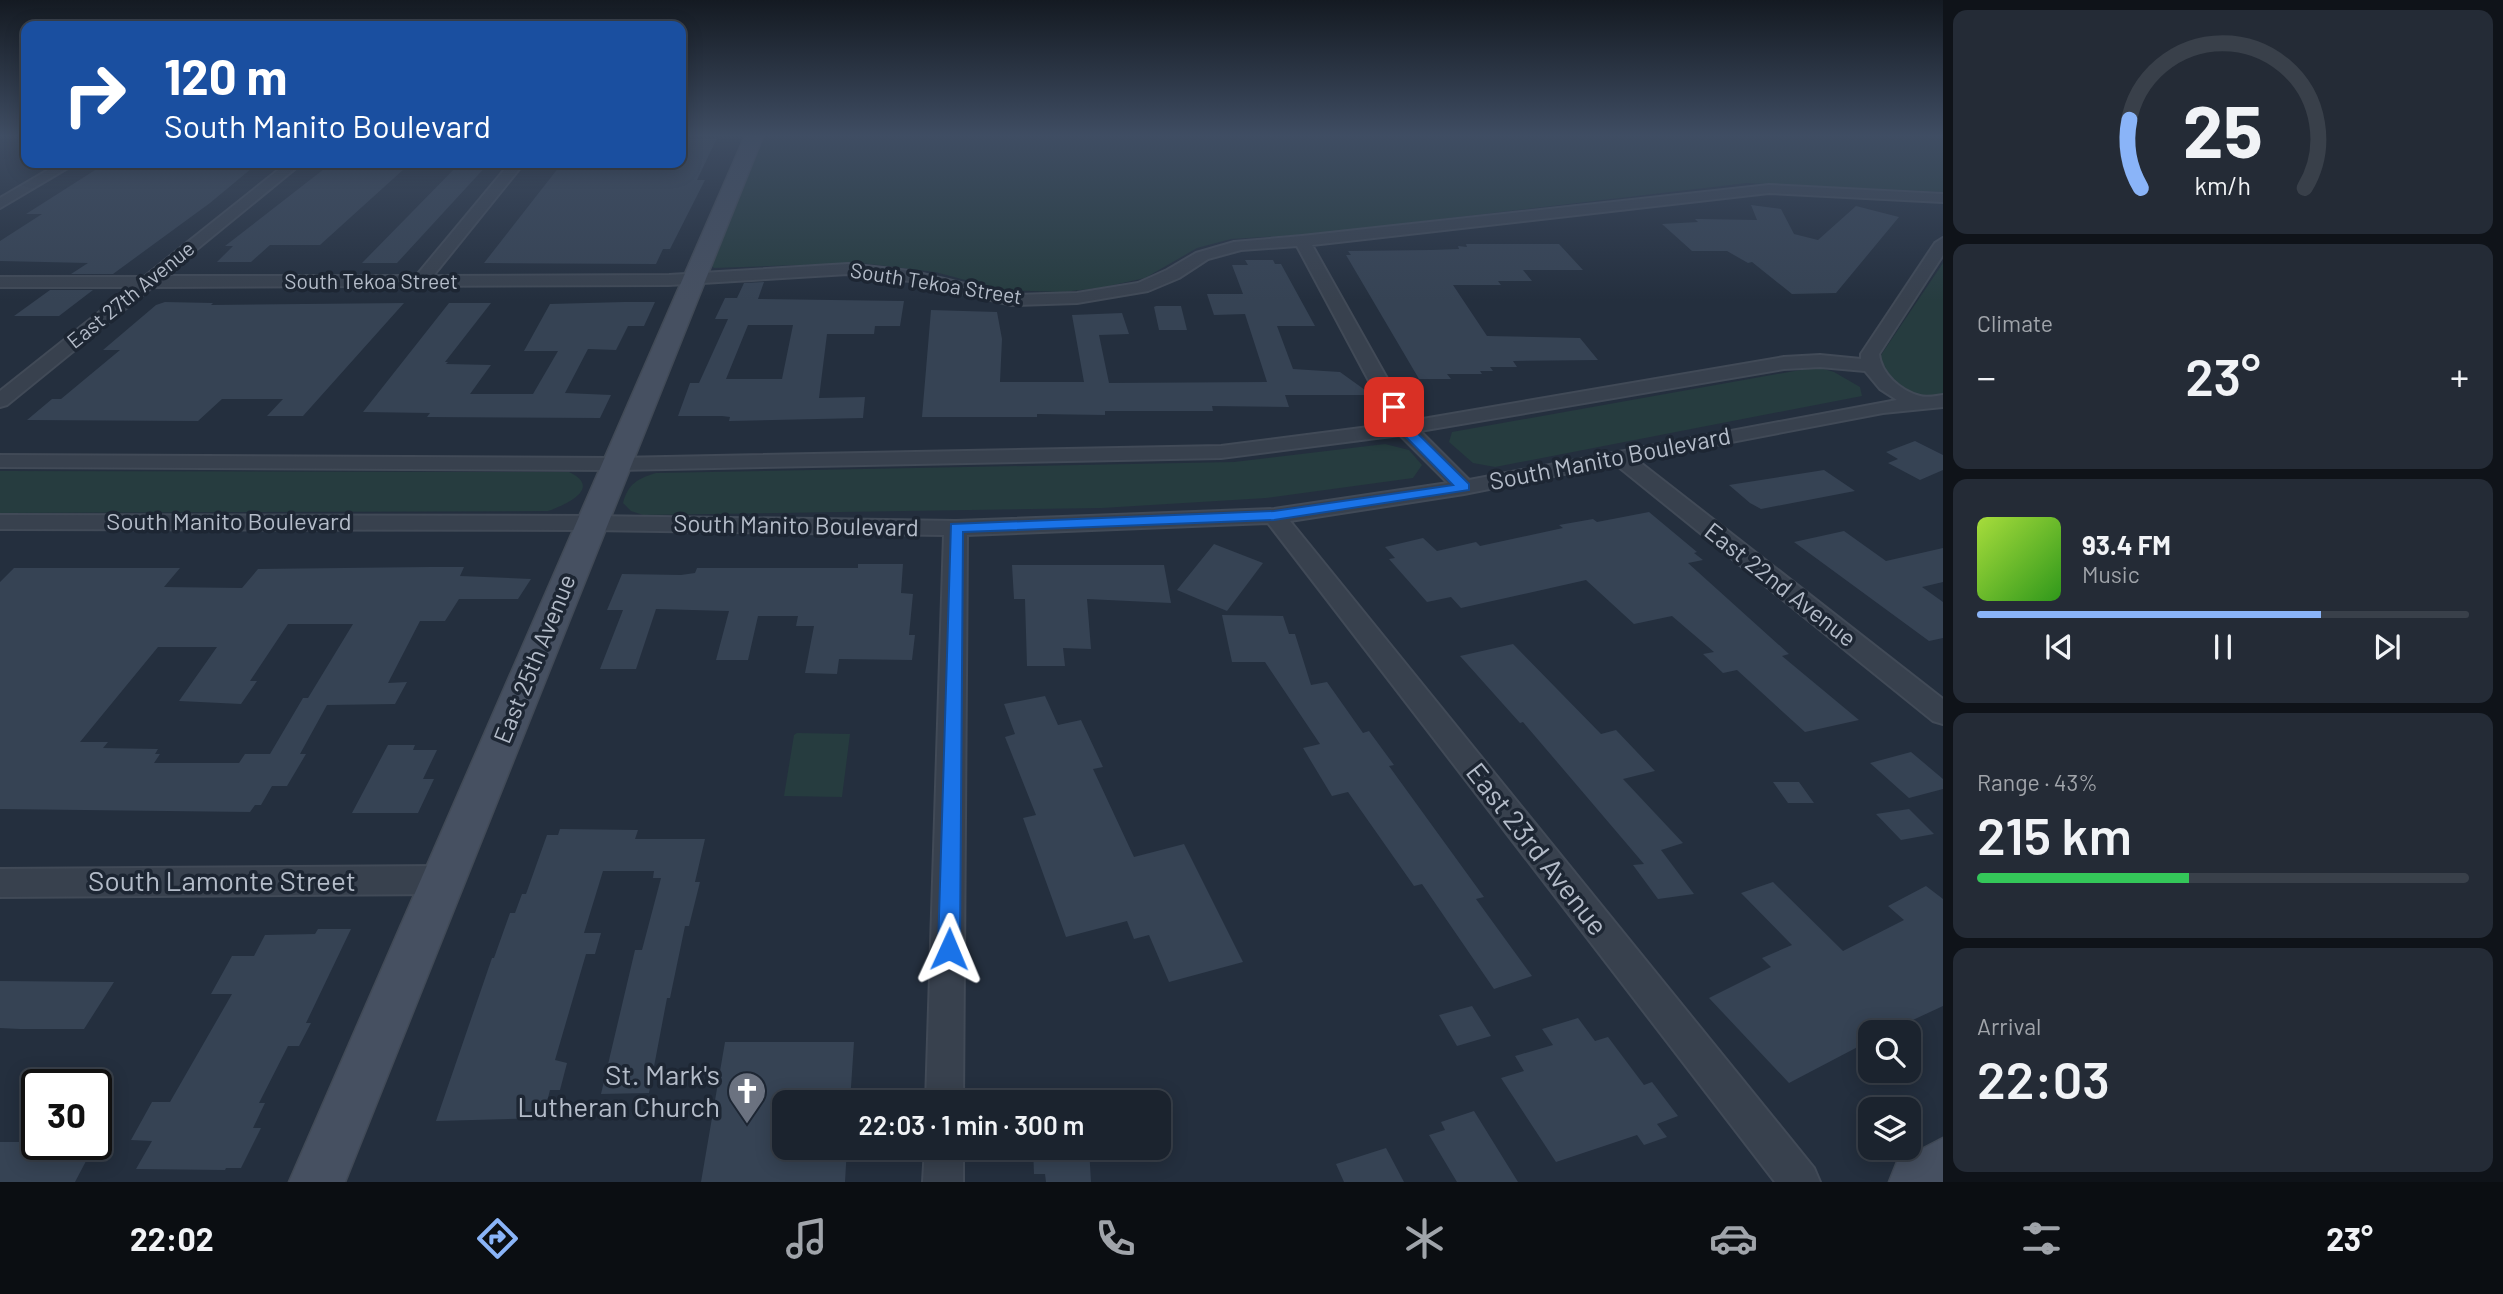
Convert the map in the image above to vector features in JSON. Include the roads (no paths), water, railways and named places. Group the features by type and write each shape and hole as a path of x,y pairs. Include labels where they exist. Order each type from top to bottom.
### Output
{"street":[{"path":"0,204 22,191"},
{"name":"East 27th Avenue","path":"0,401 260,191"},
{"path":"420,281 494,191"},
{"name":"East 25th Avenue","path":"317,1182 590,523 731,191"},
{"name":"South Tekoa Street","path":"0,282 655,280 848,269 909,276 1012,300 1077,298 1142,286 1173,274 1202,256 1240,245 1302,241 1750,191"},
{"name":"South Tekoa Street","path":"1811,191 1943,198"},
{"path":"1302,241 1405,428 1464,487"},
{"path":"1943,243 1876,341 1870,354 1871,366 1888,385 1943,415"},
{"path":"0,461 617,464 1221,452 1405,428 1784,363 1820,360 1871,366"},
{"name":"South Manito Boulevard","path":"0,522 590,523 956,528 1274,516 1464,487 1618,456 1918,403 1943,401"},
{"name":"East 22nd Avenue","path":"1618,456 1943,714"},
{"name":"East 23rd Avenue","path":"1274,516 1800,1182"},
{"path":"945,1090 956,528"},
{"name":"South Lamonte Street","path":"0,883 443,880"},
{"path":"943,1182 944,1160"},
{"path":"1917,1182 1943,1166"}],"place":[{"name":"St. Mark's Lutheran Church","path":"747,1125"}]}
